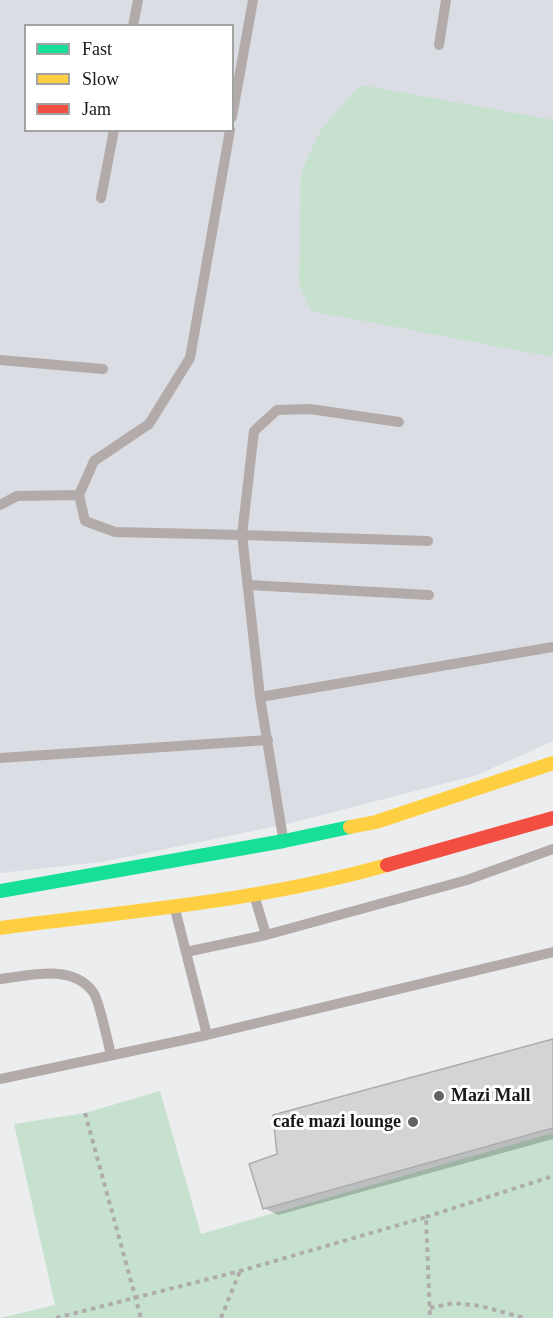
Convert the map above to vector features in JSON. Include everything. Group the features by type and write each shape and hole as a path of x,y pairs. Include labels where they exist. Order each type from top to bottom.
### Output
{"highway":[{"path":"0,891 284,841 376,822 553,763"},
{"path":"0,928 255,895 356,874 553,818"}],"lane":[{"path":"133,24 138,0"},
{"path":"234,106 253,0"},
{"path":"439,45 446,0"},
{"path":"102,198 114,132"},
{"path":"230,132 190,358 149,424 94,461 79,495 85,521 115,532 428,541"},
{"path":"0,360 103,369"},
{"path":"284,841 261,697 242,536 254,431 277,410 310,409 399,422"},
{"path":"0,505 17,496 79,495"},
{"path":"249,585 429,595"},
{"path":"261,697 553,647"},
{"path":"0,758 268,741"},
{"path":"186,952 266,935 467,880 553,849"},
{"path":"255,895 266,935"},
{"path":"174,906 207,1035"},
{"path":"0,1079 207,1035 553,952"},
{"path":"0,979 57,973 78,978 94,993 111,1055"}],"path":[{"path":"85,1113 141,1318"},
{"path":"56,1318 240,1270 426,1217 553,1176"},
{"path":"426,1217 430,1318"},
{"path":"221,1318 240,1270"},
{"path":"430,1308 453,1303 481,1306 524,1318"}],"shaded area":[{"path":"0,0 553,0 553,741 477,775 287,824 102,862 0,873"}],"green space":[{"path":"360,85 553,120 553,357 311,311 299,284 301,174 320,131"},
{"path":"160,1091 201,1234 553,1133 553,1318 0,1318 55,1305 14,1124 85,1113"}],"building":[{"name":"cafe mazi lounge","path":"553,1039 553,1128 263,1209 249,1164 277,1154 273,1115"}],"traffic: fast":[{"path":"0,891 284,841 350,827"}],"traffic: slow":[{"path":"350,827 376,822 553,763"},
{"path":"0,928 195,904 292,888 387,865"}],"traffic: jam":[{"path":"387,865 553,818"}],"place":[{"name":"Mazi Mall","path":"439,1096"},
{"name":"cafe mazi lounge","path":"413,1122"}]}
